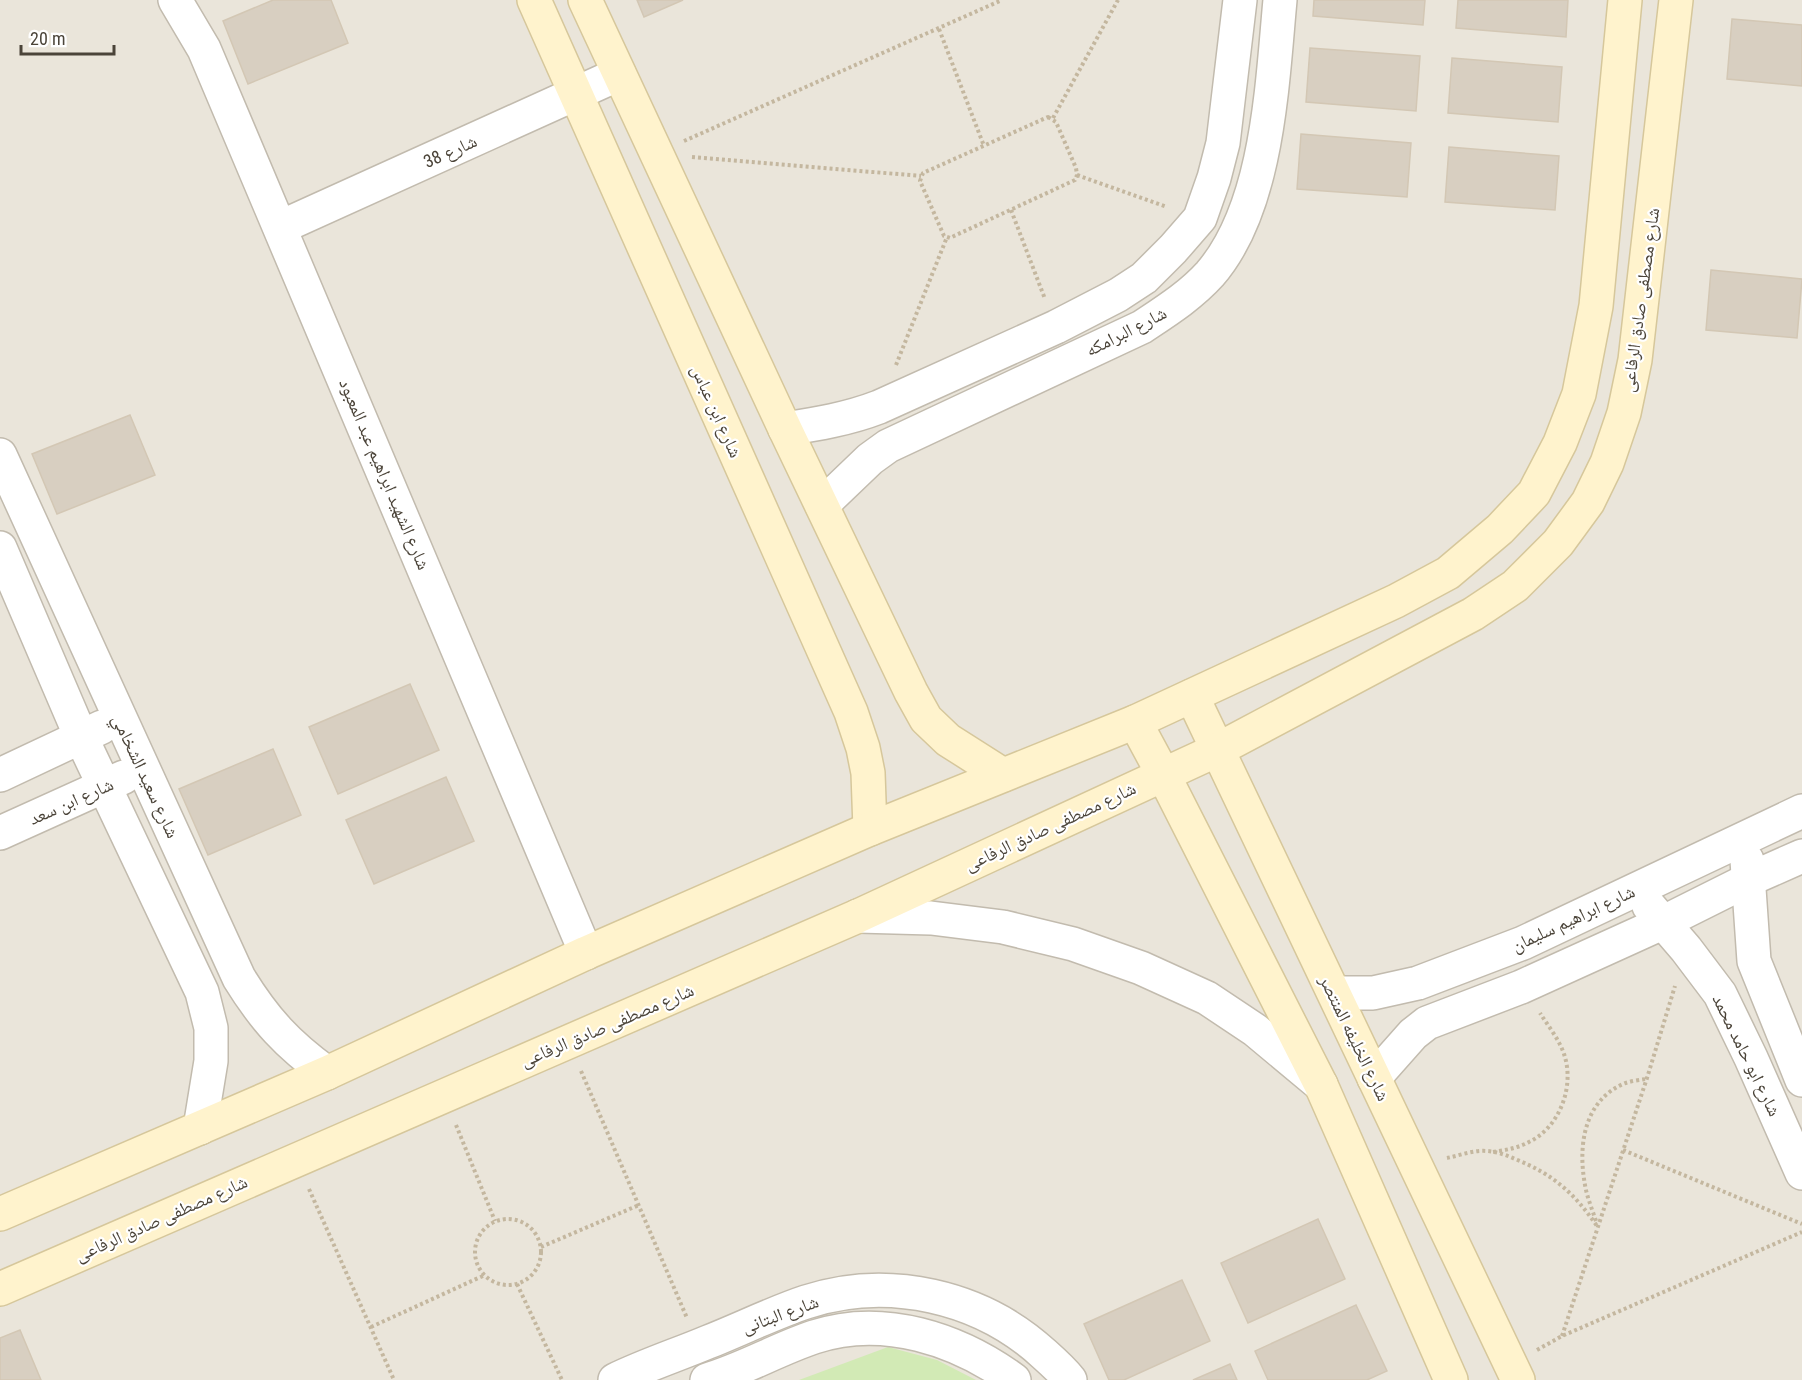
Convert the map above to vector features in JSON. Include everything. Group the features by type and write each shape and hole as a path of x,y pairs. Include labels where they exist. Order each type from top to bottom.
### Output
{"street":[{"name":"شارع الشهيد ابراهيم عبد المعبود","path":"175,0 204,49 281,227 586,953"},
{"name":"شارع ابن عباس","path":"534,0 851,712 863,748 868,773 870,829"},
{"path":"585,0 785,429 911,692 926,719 948,740 1003,775"},
{"name":"شارع البرامكه","path":"785,429 834,422 879,407 1056,327 1118,295 1144,278 1200,218 1214,178 1223,143 1240,0"},
{"name":"شارع البرامكه","path":"822,506 870,459 888,446 1142,327 1178,305 1210,273 1233,240 1251,194 1269,113 1280,0"},
{"path":"0,1214 327,1073 586,953 870,829 1135,722 1396,601 1448,573 1500,529 1534,493 1560,443 1578,394 1596,306 1625,0"},
{"name":"شارع مصطفى صادق الرفاعى","path":"0,1289 858,916 1217,750 1482,608 1515,586 1558,543 1588,502 1607,463 1624,412 1635,360 1676,0"},
{"name":"شارع 38","path":"281,227 619,74"},
{"name":"شارع سعيد الشخامي","path":"0,455 239,978 276,1031 327,1073"},
{"path":"0,548 81,737 202,992 211,1028 211,1061 200,1128"},
{"name":"شارع الخليفه المنتصر","path":"1192,696 1515,1372"},
{"path":"0,775 119,718"},
{"path":"1135,722 1321,1085 1451,1380"},
{"name":"شارع ابن سعد","path":"0,833 142,769"},
{"name":"شارع ابراهيم سليمان","path":"1335,993 1373,993 1418,983 1523,943 1635,888 1802,811"},
{"path":"1744,839 1750,879 1754,961 1802,1080"},
{"path":"1374,1078 1413,1034 1426,1023 1521,987 1802,856"},
{"name":"شارع ابو حامد محمد","path":"1635,888 1720,994 1802,1173"},
{"path":"858,916 931,918 1002,927 1073,944 1142,968 1216,1005 1254,1030 1321,1085"},
{"path":"1751,1058 1786,1041"},
{"name":"شارع البتانى","path":"633,1376 806,1302 852,1292 899,1290 945,1298 988,1314 1028,1339 1070,1380"},
{"name":"شارع البتانى","path":"707,1380 816,1336 865,1327 903,1331 949,1343 993,1365 1014,1380"}],"path":[{"path":"656,154 1002,0"},
{"path":"1053,118 1118,0"},
{"path":"939,29 984,146"},
{"path":"947,237 942,232 921,185 923,173 1043,118 1053,118"},
{"path":"947,237 954,236 1075,180 1077,175 1053,118"},
{"path":"656,154 921,176"},
{"path":"1077,175 1200,218"},
{"path":"1011,210 1056,327"},
{"path":"879,407 947,237"},
{"path":"1562,1336 1647,1078 1686,949"},
{"path":"1416,1165 1479,1151 1514,1149 1532,1142 1548,1129 1559,1113 1566,1094 1568,1074 1564,1054 1556,1036 1521,987"},
{"path":"569,1041 699,1346"},
{"path":"1597,1227 1585,1186 1582,1152 1587,1118 1602,1098 1623,1084 1647,1078"},
{"path":"444,1095 495,1221"},
{"path":"1623,1150 1802,1224"},
{"path":"1493,1152 1535,1167 1560,1182 1581,1203 1597,1227"},
{"path":"296,1159 394,1380"},
{"path":"541,1247 639,1205"},
{"path":"515,1219 524,1223 533,1229 541,1247 542,1257 539,1266 526,1280 517,1284 506,1285 494,1282 478,1267 475,1256 479,1236 495,1221 515,1219"},
{"path":"1515,1372 1562,1336 1802,1232"},
{"path":"371,1327 485,1275"},
{"path":"517,1284 562,1380"}],"shaded area":[{"path":"0,0 1802,0 1802,1380 0,1380"}],"green space":[{"path":"888,1347 937,1360 976,1380 799,1380"}],"building":[{"path":"273,0 331,0 348,43 248,84 223,21"},
{"path":"637,0 683,0 644,17"},
{"path":"1314,0 1425,0 1423,25 1313,16"},
{"path":"1458,0 1568,0 1566,37 1456,28"},
{"path":"1732,19 1802,25 1802,86 1727,79"},
{"path":"1310,48 1420,56 1416,111 1306,102"},
{"path":"1452,58 1562,67 1558,122 1448,113"},
{"path":"1301,134 1411,143 1407,197 1297,189"},
{"path":"1449,147 1559,156 1555,210 1445,202"},
{"path":"1711,270 1802,279 1797,338 1706,330"},
{"path":"130,415 155,475 57,514 32,454"},
{"path":"410,684 439,750 338,794 309,727"},
{"path":"273,749 301,815 208,855 179,789"},
{"path":"446,777 474,841 374,884 346,820"},
{"path":"1318,1219 1345,1279 1248,1323 1221,1263"},
{"path":"1182,1280 1210,1341 1124,1380 1109,1380 1084,1324"},
{"path":"1356,1305 1387,1371 1367,1380 1268,1380 1255,1351"},
{"path":"20,1330 41,1380 0,1380 0,1338"},
{"path":"1230,1364 1237,1380 1193,1380"}]}
